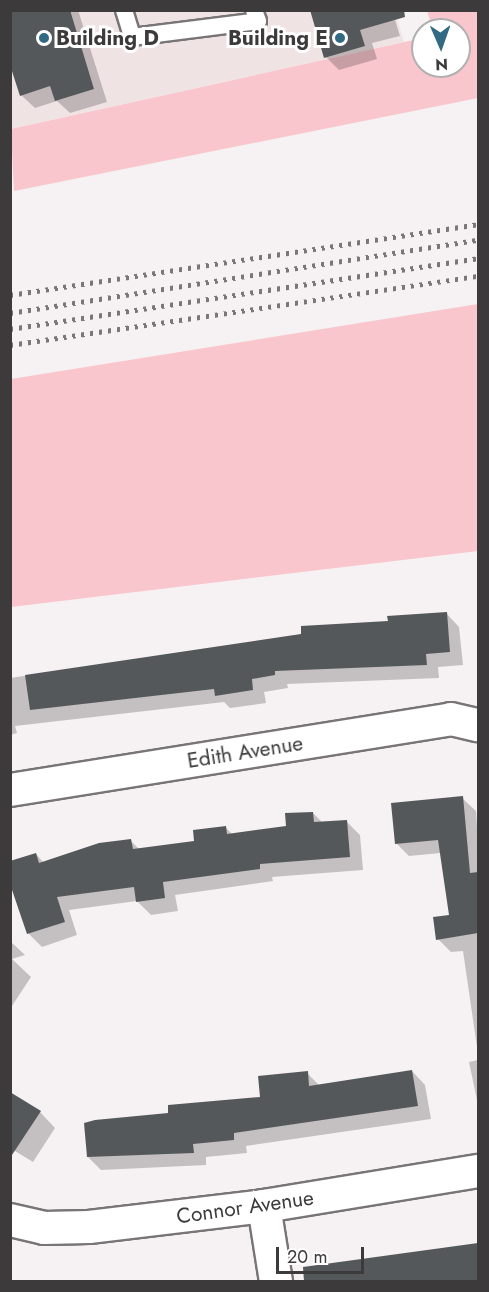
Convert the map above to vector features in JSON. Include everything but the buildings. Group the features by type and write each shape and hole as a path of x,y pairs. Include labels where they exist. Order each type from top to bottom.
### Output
{"street":[{"name":"Edith Avenue","path":"10,790 451,718 478,725"},
{"name":"Connor Avenue","path":"11,1221 44,1228 89,1227 264,1206 478,1171"},
{"path":"264,1206 276,1281"}],"lane":[{"path":"124,10 132,37 258,21 254,10"}],"shaded area":[{"path":"10,11 395,11 404,42 11,129"},
{"path":"427,11 478,11 478,98 14,191 11,129 411,41 411,78 471,78 471,18 429,18"},
{"path":"478,304 478,551 11,607 11,379"}],"railway":[{"path":"10,295 478,224"},
{"path":"10,313 478,240"},
{"path":"10,329 478,258"},
{"path":"10,345 478,276"}],"place":[{"name":"Building D","path":"44,38"},
{"name":"Building E","path":"340,38"}]}
